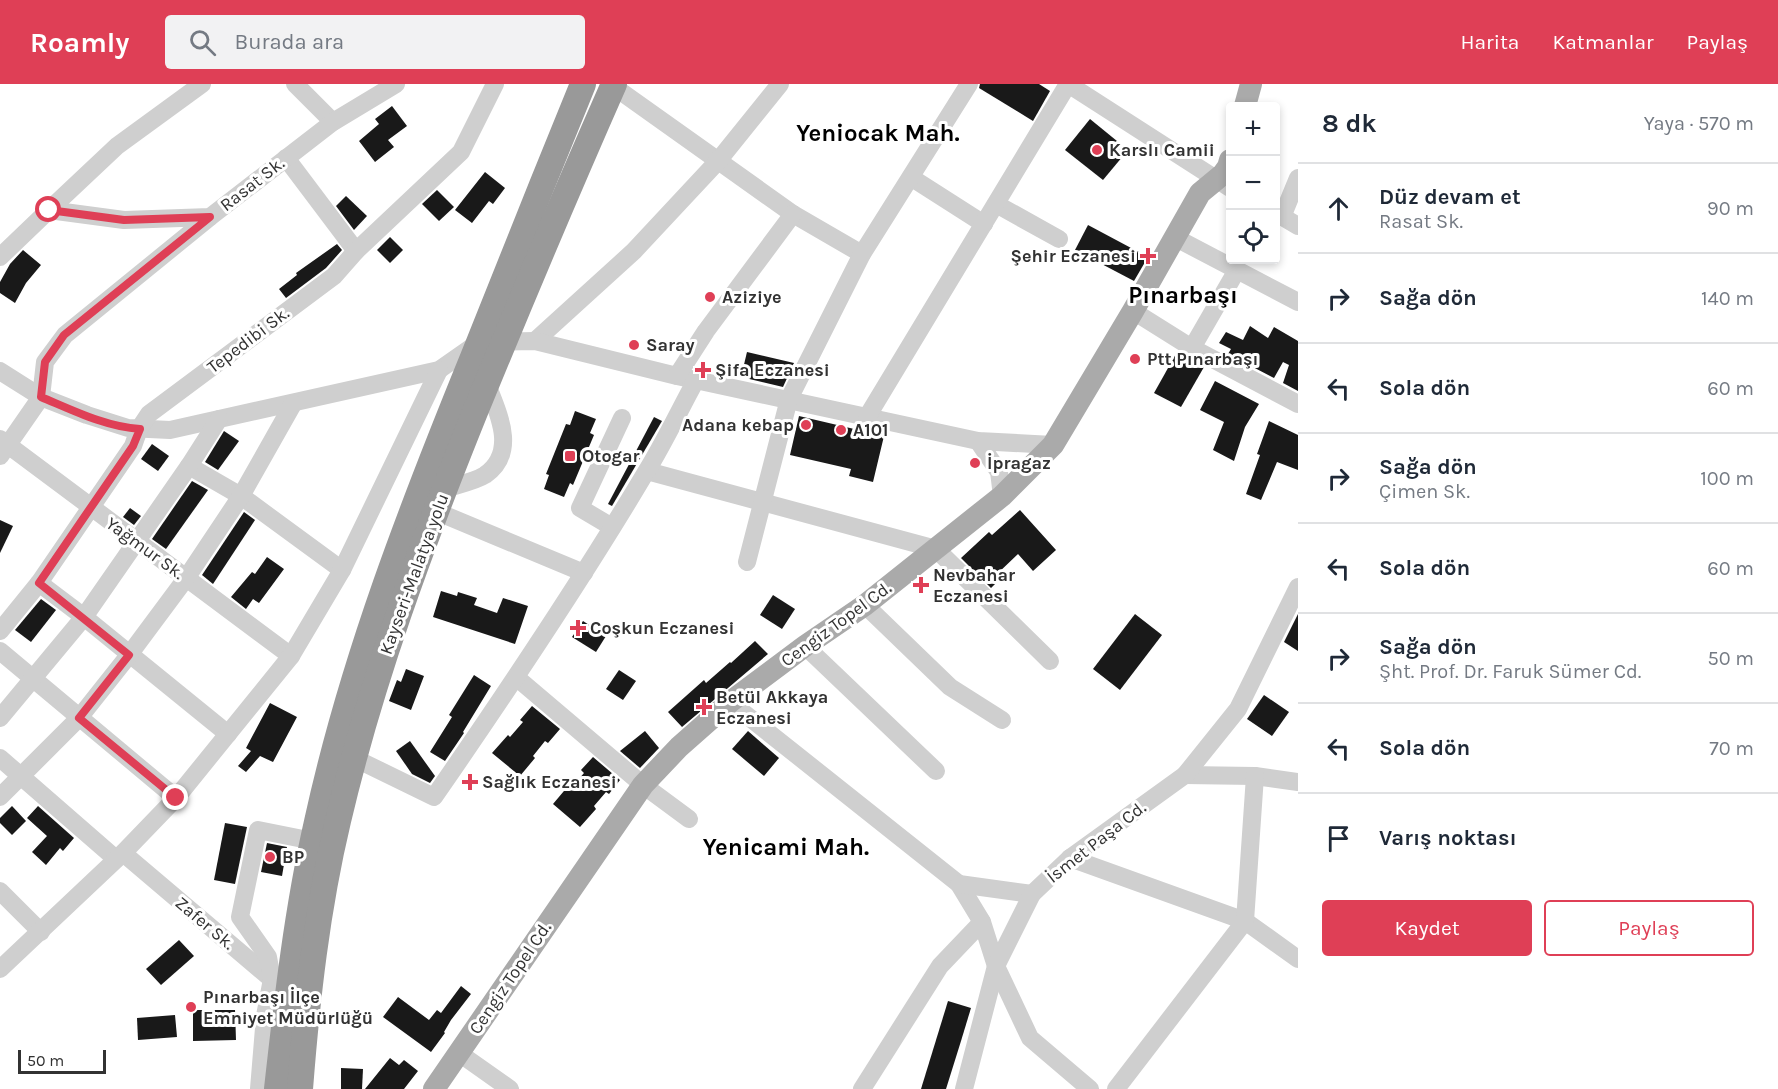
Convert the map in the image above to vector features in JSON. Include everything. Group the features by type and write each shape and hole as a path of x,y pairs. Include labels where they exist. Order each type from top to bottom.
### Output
{"highway":[{"name":"Kayseri-Malatya yolu","path":"300,1089 313,959 322,900 354,758 391,633 440,500 487,384 491,342 583,84"},
{"name":"Kayseri-Malatya yolu","path":"277,1089 280,986 334,751 372,621 413,504 613,85"}],"main road":[{"path":"1246,102 1251,84"},
{"name":"Cengiz Topel Cd.","path":"434,1089 643,785 679,747 730,702 865,605 1002,496 1053,445 1200,193 1206,186 1224,184"}],"street":[{"path":"1,253 117,146 202,84"},
{"path":"295,84 333,122"},
{"name":"Rasat Sk.","path":"49,210 124,220 210,217 333,122 396,84"},
{"name":"Tepedibi Sk.","path":"0,631 39,583 133,446 150,414 334,276 356,251 461,152 495,84"},
{"path":"535,341 634,251 718,161 780,84"},
{"path":"747,562 789,399 862,255 969,84"},
{"path":"867,417 1068,84 1224,184"},
{"path":"613,85 793,214 862,255"},
{"path":"285,158 356,251"},
{"path":"912,178 984,224"},
{"path":"1280,213 1298,178"},
{"path":"996,204 1059,239"},
{"path":"677,376 705,331 793,214"},
{"path":"1280,216 1298,226"},
{"path":"3,447 41,397 45,362 64,335 210,217"},
{"path":"1174,237 1298,302"},
{"path":"1192,348 1237,270"},
{"path":"1133,311 1192,348 1298,404"},
{"path":"0,371 41,397 87,415 128,428 171,430 439,370 491,342 535,341 677,376 978,441 1053,445"},
{"path":"0,969 41,932 176,798 291,656 342,570 439,370"},
{"path":"354,758 434,796 517,678 584,573 647,471 696,380"},
{"path":"440,500 484,476 496,464 504,447 503,426 487,384"},
{"path":"0,797 79,718 129,655 187,577 240,496 293,404"},
{"path":"612,527 580,508 622,418"},
{"path":"0,718 84,617 219,419"},
{"path":"978,441 999,472 1002,496"},
{"name":"Yağmur Sk.","path":"3,447 187,577 291,656"},
{"path":"189,466 240,496 342,570"},
{"path":"647,471 936,549 1050,662"},
{"path":"440,500 584,573"},
{"path":"39,583 228,734"},
{"name":"İsmet Paşa Cd.","path":"964,1089 996,966 1032,894 1070,858 1185,775 1238,709 1298,587"},
{"path":"865,605 950,687 1002,720"},
{"path":"806,646 936,771"},
{"path":"0,651 176,798"},
{"path":"517,678 643,785 689,819"},
{"path":"730,702 959,884 982,922 996,966 1030,1038 1090,1089"},
{"name":"Zafer Sk.","path":"0,758 19,776 280,986"},
{"path":"1185,775 1255,776 1298,782"},
{"path":"1116,1089 1245,921 1255,776"},
{"path":"259,1089 265,1016 280,986 268,957 240,917 258,830 313,841"},
{"path":"1070,858 1245,921 1298,959"},
{"path":"959,884 1032,894"},
{"path":"0,891 41,932"},
{"path":"861,1089 940,966 982,922"},
{"path":"459,1053 510,1089"}],"building":[{"path":"980,84 1039,84 1050,91 1033,121 979,88"},
{"path":"392,106 407,126 388,140 394,147 375,162 359,141 379,124 375,119"},
{"name":"Karslı Camii","path":"1090,119 1128,150 1103,180 1065,150"},
{"path":"485,172 505,188 493,204 489,201 472,223 455,210"},
{"path":"437,190 454,207 439,221 422,204"},
{"path":"346,196 367,216 354,230 336,206"},
{"path":"1088,225 1148,257 1134,281 1075,250"},
{"path":"390,237 403,250 390,263 377,250"},
{"path":"337,244 342,250 326,268 286,298 279,289 297,275 296,273"},
{"path":"23,250 41,265 26,283 15,303 0,293 0,282 10,264"},
{"path":"1250,326 1268,338 1274,327 1298,341 1298,391 1283,383 1289,365 1283,362 1274,378 1228,354 1231,349 1219,343 1226,332 1243,340"},
{"path":"747,352 794,363 783,387 741,377"},
{"path":"1177,352 1204,367 1181,407 1154,393"},
{"path":"1215,381 1259,404 1245,427 1234,461 1213,450 1224,422 1200,410"},
{"name":"Otogar","path":"575,411 596,419 590,433 594,435 573,485 570,483 564,497 544,489 549,475 546,474 566,424 570,425"},
{"path":"799,416 884,436 873,482 849,476 851,469 790,455"},
{"path":"654,417 662,421 612,506 608,504"},
{"path":"1269,421 1298,435 1298,470 1277,462 1261,500 1246,494"},
{"path":"224,431 239,441 218,470 205,462"},
{"path":"152,444 169,456 158,471 141,459"},
{"path":"192,481 208,490 166,549 152,539"},
{"path":"130,508 141,516 134,525 123,517"},
{"path":"1020,510 1056,550 1033,571 1018,554 996,575 1000,579 991,588 961,558 989,532 992,535"},
{"path":"244,512 255,520 213,584 202,575"},
{"path":"0,520 13,526 0,553"},
{"path":"267,557 284,569 259,603 253,599 246,609 231,597 252,572 255,574"},
{"path":"441,591 457,596 458,592 477,598 474,605 497,613 503,598 528,606 515,644 433,617"},
{"path":"773,595 795,609 782,629 760,615"},
{"path":"41,599 56,610 31,642 15,630"},
{"path":"1135,614 1162,635 1120,690 1093,669"},
{"path":"1298,614 1298,651 1284,642"},
{"path":"583,621 606,636 596,652 572,637"},
{"path":"755,641 768,654 682,727 668,712 704,680 706,683"},
{"path":"406,669 424,676 411,710 389,701 397,680 401,682"},
{"path":"619,670 636,681 623,700 606,689"},
{"path":"474,675 491,686 445,761 430,752 452,717 449,715"},
{"path":"1264,695 1289,712 1272,736 1247,719"},
{"path":"270,703 297,717 273,762 260,756 246,772 238,766 251,751 246,748"},
{"path":"532,706 560,729 548,743 545,741 520,776 492,753 523,722 520,720"},
{"path":"645,731 659,748 640,768 620,751"},
{"path":"748,731 779,758 764,776 732,749"},
{"path":"410,741 435,776 430,783 412,774 396,751"},
{"path":"593,757 620,780 609,794 606,792 594,806 596,809 580,827 553,804 569,785 571,788 584,773 581,770"},
{"path":"12,806 26,821 12,835 0,823 0,818"},
{"path":"38,806 74,838 63,851 60,848 46,865 32,852 47,836 27,818"},
{"path":"225,823 247,827 235,884 214,880"},
{"path":"267,843 287,847 282,876 261,872"},
{"path":"179,940 194,956 161,985 146,969"},
{"path":"461,986 471,994 431,1052 383,1017 398,997 429,1020 437,1010 441,1013"},
{"path":"948,1001 971,1008 961,1041 946,1089 921,1089"},
{"path":"193,1010 235,1010 236,1040 193,1041"},
{"path":"175,1015 177,1037 138,1040 137,1018"},
{"path":"390,1058 399,1065 404,1060 418,1071 404,1089 365,1089"},
{"path":"341,1068 363,1069 362,1089 341,1089"}],"place":[{"name":"Karslı Camii","path":"1097,150"},
{"name":"Şehir Eczanesi","path":"1148,256"},
{"name":"Aziziye","path":"710,297"},
{"name":"Saray","path":"634,345"},
{"name":"Ptt Pınarbaşı","path":"1135,359"},
{"name":"Şifa Eczanesi","path":"703,370"},
{"name":"Adana kebap","path":"806,425"},
{"name":"A101","path":"841,430"},
{"name":"Otogar","path":"570,456"},
{"name":"İpragaz","path":"975,463"},
{"name":"Nevbahar Eczanesi","path":"921,585"},
{"name":"Coşkun Eczanesi","path":"578,628"},
{"name":"Betül Akkaya Eczanesi","path":"704,707"},
{"name":"Sağlık Eczanesi","path":"470,782"},
{"name":"BP","path":"270,857"},
{"name":"Pınarbaşı İlçe Emniyet Müdürlüğü","path":"191,1007"}],"district":[{"name":"Yeniocak Mah.","path":"878,133"},
{"name":"Pınarbaşı","path":"1183,295"},
{"name":"Yenicami Mah.","path":"786,847"}],"route":[{"path":"49,210 124,220 210,217 64,335 45,362 41,397 87,415 128,428 140,429 133,446 39,583 129,655 79,718 176,798"}]}
